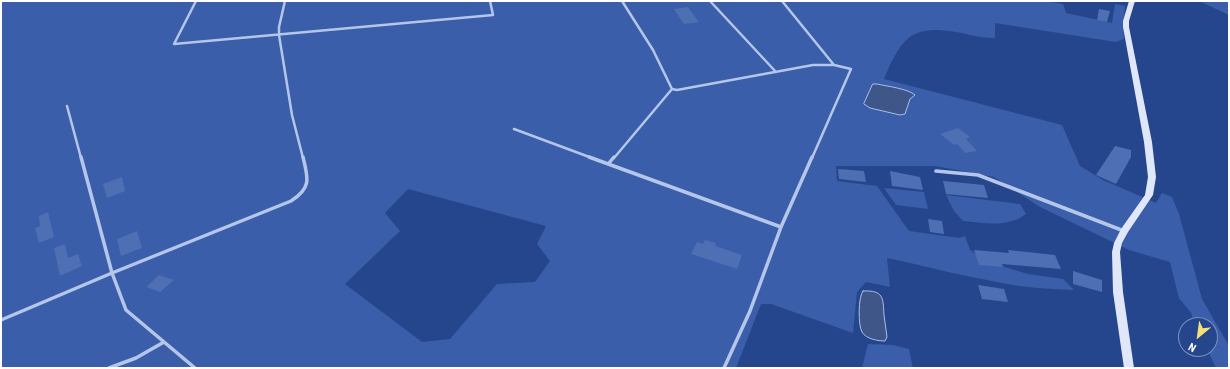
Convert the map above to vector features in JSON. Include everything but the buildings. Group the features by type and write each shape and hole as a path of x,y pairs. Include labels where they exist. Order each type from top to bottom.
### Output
{"street":[{"path":"1129,368 1118,292 1116,262 1118,243 1124,231 1149,195 1152,177 1148,142 1126,27 1126,21 1132,1"}],"lane":[{"path":"196,1 174,44 492,15 490,1"},
{"path":"1,320 112,273 272,209 296,198 304,192 308,183 308,176 292,115 279,35 279,27 285,1"},
{"path":"622,1 653,50 672,89"},
{"path":"710,1 776,72"},
{"path":"782,1 834,65"},
{"path":"672,89 677,90 813,65 834,65 852,69 781,227 750,311 724,368"},
{"path":"609,164 672,89"},
{"path":"67,106 112,273 126,310 195,368"},
{"path":"514,129 781,227"},
{"path":"936,171 978,175 1124,231"},
{"path":"109,368 136,358 164,342"}],"shaded area":[{"path":"1,1 1046,1 1063,4 1066,13 1112,23 1115,4 1125,6 1123,25 1124,39 1116,42 995,23 995,38 978,37 945,31 931,30 920,32 911,36 897,52 884,79 1062,125 1080,166 1103,180 1156,203 1162,193 1172,197 1179,214 1202,299 1212,317 1193,317 1179,298 1170,262 1129,250 1040,207 994,177 935,166 836,166 837,181 877,186 909,231 959,238 965,236 970,250 988,262 1028,274 1063,279 1074,290 1012,285 887,258 890,287 866,282 857,292 853,333 771,304 761,304 736,368 1,368","holes":["873,84 912,92 905,113 900,115 870,108 865,104","408,189 546,226 537,244 550,261 535,282 497,284 450,339 422,342 345,284 400,231 385,213"]},
{"path":"1199,1 1229,1 1229,15"},
{"path":"873,84 903,89 915,95 910,99 905,114 900,115 870,108 864,104"},
{"path":"884,188 924,192 928,209 896,205"},
{"path":"946,195 1020,204 1026,214 1011,221 996,224 963,221 954,211"},
{"path":"863,291 875,292 881,296 887,337 885,341 869,338 862,332 859,311 861,294"},
{"path":"1218,327 1229,346 1229,368 1216,368 1211,357 1218,357"},
{"path":"868,344 893,345 909,349 913,368 862,368"}]}
